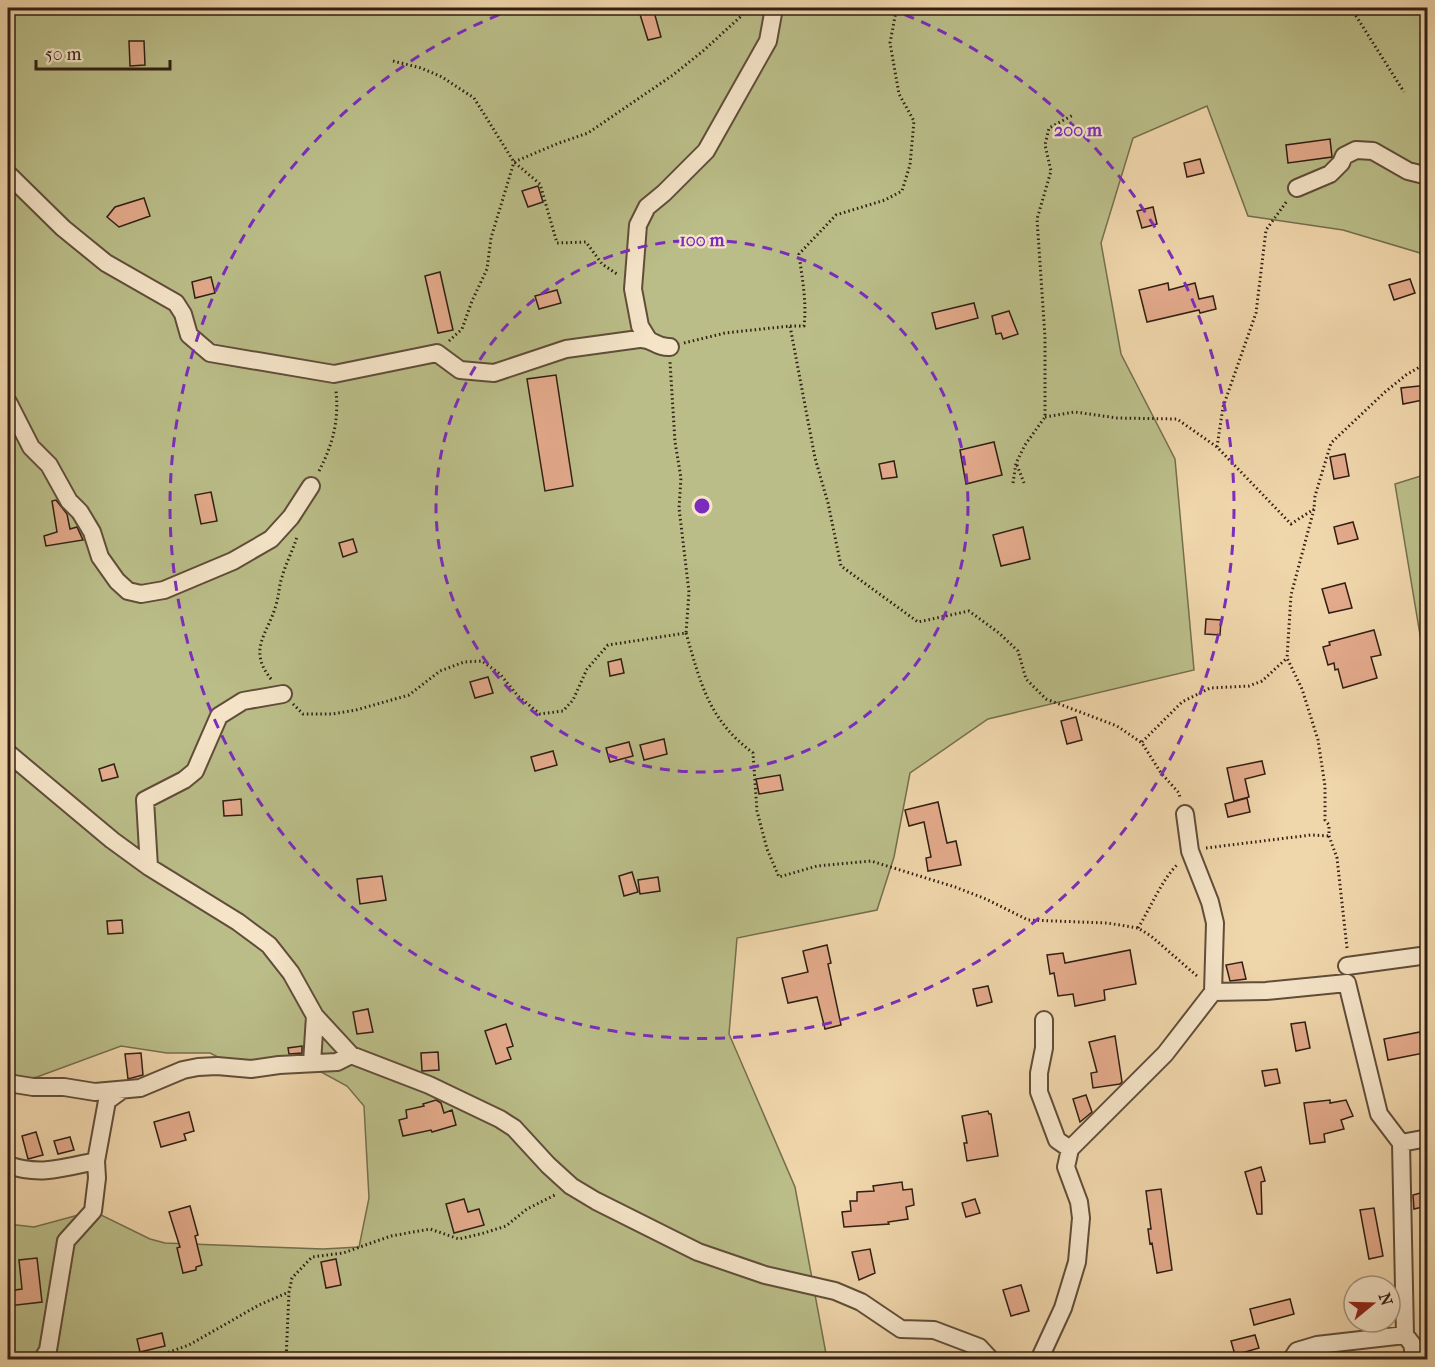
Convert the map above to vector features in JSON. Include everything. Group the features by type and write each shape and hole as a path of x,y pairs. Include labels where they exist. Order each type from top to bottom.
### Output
{"street":[{"path":"670,347 658,346 648,339 640,326 633,289 638,225 647,207 706,151 768,41 774,8"},
{"path":"1297,188 1330,174 1341,163 1344,156 1356,150 1373,151 1408,171 1428,176"},
{"path":"1408,171 1428,163"},
{"path":"8,174 63,228 106,262 176,303 183,314 189,335 210,353 334,374 437,353 460,370 494,372 566,349 648,339"},
{"path":"8,402 31,447 49,465 69,501 80,512 92,532 100,557 117,581 128,591 141,594 164,590 233,561 271,539 291,518 311,486"},
{"path":"149,867 146,800 184,780 195,771 219,716 243,701 283,694"},
{"path":"8,753 112,840 149,867 238,922 269,945 291,973 315,1016 351,1055 429,1086 500,1119 514,1128 548,1165 572,1186 596,1201 698,1252 765,1275 835,1291 861,1302 901,1329 934,1330 979,1347 991,1359"},
{"path":"1039,1359 1063,1308 1077,1262 1081,1218 1079,1202 1066,1167 1070,1149 1165,1054 1213,992 1215,923 1210,902 1190,851 1185,814"},
{"path":"1347,966 1428,955"},
{"path":"1213,992 1266,991 1347,983 1379,1114 1401,1143 1405,1335 1412,1344 1415,1359"},
{"path":"312,1063 315,1016"},
{"path":"1044,1020 1044,1048 1039,1073 1039,1092 1057,1140 1070,1149"},
{"path":"8,1083 33,1088 64,1087 95,1092 122,1090 141,1088 183,1070 198,1067 251,1069 337,1062 351,1055"},
{"path":"42,1359 48,1350 66,1240 93,1211 97,1178 96,1161 107,1101 122,1090"},
{"path":"1401,1143 1428,1138"},
{"path":"8,1165 23,1170 43,1172 96,1161"},
{"path":"1291,1359 1296,1351 1317,1345 1405,1335"}],"path":[{"path":"514,162 595,128 681,69 750,8"},
{"path":"894,8 896,11 890,43 897,84 899,94 914,121 910,165 902,191 885,200 836,215 799,254 806,302 804,327 790,326 725,333 670,347 675,442 681,478 679,508 689,592 686,633 696,670 712,710 736,740 753,753 757,811 766,849 779,877 817,866 871,861 955,887 986,899 1028,920 1107,923 1138,928 1179,959 1213,992"},
{"path":"1351,8 1404,92"},
{"path":"393,61 421,68 442,77 474,98 514,162 540,184 557,243 586,242 602,264 617,274 621,284"},
{"path":"1013,483 1016,463 1025,445 1045,417 1045,337 1037,219 1051,171 1045,145 1049,128 1073,116"},
{"path":"437,353 462,329 487,269 491,238 514,162"},
{"path":"1217,447 1223,408 1256,313 1266,230 1297,188"},
{"path":"790,326 815,458 828,503 841,566 880,592 918,622 969,611 999,633 1018,651 1026,679 1046,699 1117,726 1142,743 1161,773 1179,794 1185,814"},
{"path":"1347,966 1348,944 1337,858 1329,836 1329,825 1325,820 1325,786 1318,740 1302,689 1287,658 1291,595 1314,509 1315,496 1331,443 1385,392 1406,375 1428,362"},
{"path":"311,486 329,450 338,411 334,374"},
{"path":"1045,417 1075,412 1117,418 1177,419 1217,447 1291,524 1314,509"},
{"path":"1016,463 1024,483"},
{"path":"298,534 282,576 276,607 263,632 259,653 264,670 303,714 332,714 356,710 409,695 440,671 464,662 483,661 500,674 518,696 540,714 563,711 573,700 586,669 608,645 686,633"},
{"path":"1142,743 1182,702 1210,688 1248,686 1263,681 1287,658"},
{"path":"1138,928 1168,873 1190,851 1311,835 1329,836"},
{"path":"286,1359 289,1292 292,1278 312,1257 343,1253 391,1236 430,1229 459,1239 484,1233 506,1226 527,1209 572,1186"},
{"path":"147,1359 189,1345 259,1305 289,1292"}],"green space":[{"path":"8,8 1427,8 1427,267 1420,253 1343,230 1248,216 1207,106 1133,138 1101,243 1121,354 1175,459 1194,670 988,719 910,773 894,857 877,910 737,938 729,1034 795,1187 827,1359 8,1359 8,1224 34,1227 93,1211 150,1239 165,1243 323,1249 359,1247 369,1198 364,1106 347,1086 312,1067 224,1060 210,1053 167,1053 121,1046 37,1077 8,1082"},
{"path":"1428,474 1427,677 1395,484"}],"building":[{"path":"638,8 653,8 661,37 648,40"},
{"path":"129,41 144,41 145,65 130,66"},
{"path":"1330,139 1332,157 1288,163 1286,145"},
{"path":"1200,159 1204,173 1187,177 1184,163"},
{"path":"538,186 543,202 528,207 522,191"},
{"path":"144,198 150,216 119,227 107,217 115,207"},
{"path":"1153,207 1157,224 1142,228 1137,211"},
{"path":"440,272 453,330 438,333 425,276"},
{"path":"211,277 215,293 195,298 192,282"},
{"path":"1410,279 1415,293 1394,300 1389,285"},
{"path":"1168,283 1169,290 1195,283 1199,299 1213,296 1216,309 1200,313 1199,310 1147,322 1139,290"},
{"path":"557,290 561,303 539,309 535,296"},
{"path":"974,303 978,318 936,329 932,313"},
{"path":"1009,311 1018,334 1003,339 1001,333 996,334 992,316"},
{"path":"556,375 573,486 545,491 527,379"},
{"path":"1428,385 1428,399 1403,404 1401,388"},
{"path":"994,442 1002,475 966,484 960,450"},
{"path":"1345,454 1349,476 1334,479 1330,457"},
{"path":"894,461 897,477 882,479 879,464"},
{"path":"211,492 217,521 201,524 195,495"},
{"path":"56,500 67,514 70,529 77,527 83,540 46,546 44,536 57,532 52,501"},
{"path":"1353,522 1358,539 1338,544 1334,527"},
{"path":"1023,527 1030,559 1001,566 993,535"},
{"path":"353,539 357,552 343,557 339,543"},
{"path":"1345,583 1352,608 1329,613 1322,589"},
{"path":"1206,619 1221,620 1220,635 1205,634"},
{"path":"1374,630 1381,655 1371,657 1377,678 1343,688 1338,669 1335,670 1334,663 1328,665 1323,647 1330,645 1329,642"},
{"path":"621,659 624,673 610,676 608,662"},
{"path":"488,677 493,693 475,698 470,682"},
{"path":"1076,717 1082,740 1067,744 1061,721"},
{"path":"664,739 667,754 644,760 640,745"},
{"path":"629,742 633,756 610,762 606,748"},
{"path":"553,751 557,765 535,771 531,757"},
{"path":"1262,761 1265,774 1245,779 1249,797 1234,801 1227,768"},
{"path":"114,764 118,777 102,781 99,769"},
{"path":"780,775 783,790 759,794 756,779"},
{"path":"1247,798 1250,812 1228,817 1225,804"},
{"path":"241,799 242,815 224,816 223,801"},
{"path":"938,802 947,843 956,841 961,865 928,871 926,858 931,857 924,822 909,826 905,810"},
{"path":"632,872 638,892 624,896 619,876"},
{"path":"382,876 386,900 360,904 357,879"},
{"path":"658,877 660,891 640,894 638,880"},
{"path":"122,920 123,933 108,934 107,921"},
{"path":"827,945 831,963 828,964 841,1025 825,1029 817,997 788,1003 782,978 808,972 803,951"},
{"path":"1130,950 1136,984 1104,990 1105,1000 1075,1006 1073,994 1058,996 1054,973 1050,974 1047,955 1063,953 1065,963"},
{"path":"1242,962 1246,979 1230,981 1226,965"},
{"path":"988,986 992,1002 977,1006 973,989"},
{"path":"368,1009 373,1032 357,1034 353,1012"},
{"path":"1305,1022 1310,1048 1296,1051 1291,1024"},
{"path":"506,1024 513,1046 507,1048 511,1059 496,1064 485,1031"},
{"path":"1420,1032 1424,1053 1388,1060 1384,1039"},
{"path":"1115,1036 1122,1082 1093,1088 1091,1073 1097,1072 1089,1042"},
{"path":"302,1046 302,1053 289,1054 288,1048"},
{"path":"438,1052 439,1070 422,1071 421,1053"},
{"path":"141,1053 143,1075 128,1079 125,1054"},
{"path":"1277,1069 1280,1083 1265,1086 1262,1071"},
{"path":"1086,1095 1092,1112 1080,1122 1073,1099"},
{"path":"436,1100 441,1103 444,1113 452,1110 456,1125 432,1132 431,1130 403,1136 399,1120 407,1118 406,1110 424,1106 423,1104"},
{"path":"1330,1100 1330,1103 1346,1100 1353,1116 1341,1120 1344,1129 1324,1134 1325,1142 1310,1144 1304,1103"},
{"path":"988,1111 991,1114 998,1156 967,1161 964,1143 967,1143 962,1116"},
{"path":"189,1112 194,1131 184,1134 186,1140 161,1147 154,1122"},
{"path":"36,1132 43,1155 28,1159 22,1136"},
{"path":"70,1137 74,1150 58,1154 54,1141"},
{"path":"1261,1167 1265,1181 1261,1182 1262,1214 1257,1214 1245,1172"},
{"path":"902,1182 903,1190 912,1189 914,1205 906,1207 908,1219 888,1222 889,1224 844,1227 842,1212 851,1211 850,1201 857,1201 857,1192 874,1191 873,1186"},
{"path":"1161,1189 1172,1270 1157,1273 1152,1243 1150,1244 1148,1229 1151,1229 1146,1191"},
{"path":"1424,1192 1427,1206 1414,1209 1413,1195"},
{"path":"464,1199 468,1212 479,1209 484,1225 454,1233 446,1204"},
{"path":"975,1199 980,1213 966,1217 962,1203"},
{"path":"190,1206 198,1235 195,1236 202,1265 196,1267 196,1270 183,1273 177,1248 180,1247 169,1212"},
{"path":"1374,1208 1383,1256 1369,1259 1360,1210"},
{"path":"870,1249 875,1273 859,1280 852,1252"},
{"path":"37,1258 42,1302 8,1306 8,1291 22,1289 19,1260"},
{"path":"336,1259 341,1285 326,1288 321,1262"},
{"path":"1021,1285 1029,1311 1011,1316 1003,1290"},
{"path":"1290,1299 1294,1314 1254,1325 1250,1309"},
{"path":"162,1333 165,1346 140,1352 137,1339"},
{"path":"1255,1335 1259,1348 1235,1355 1231,1341"}]}
